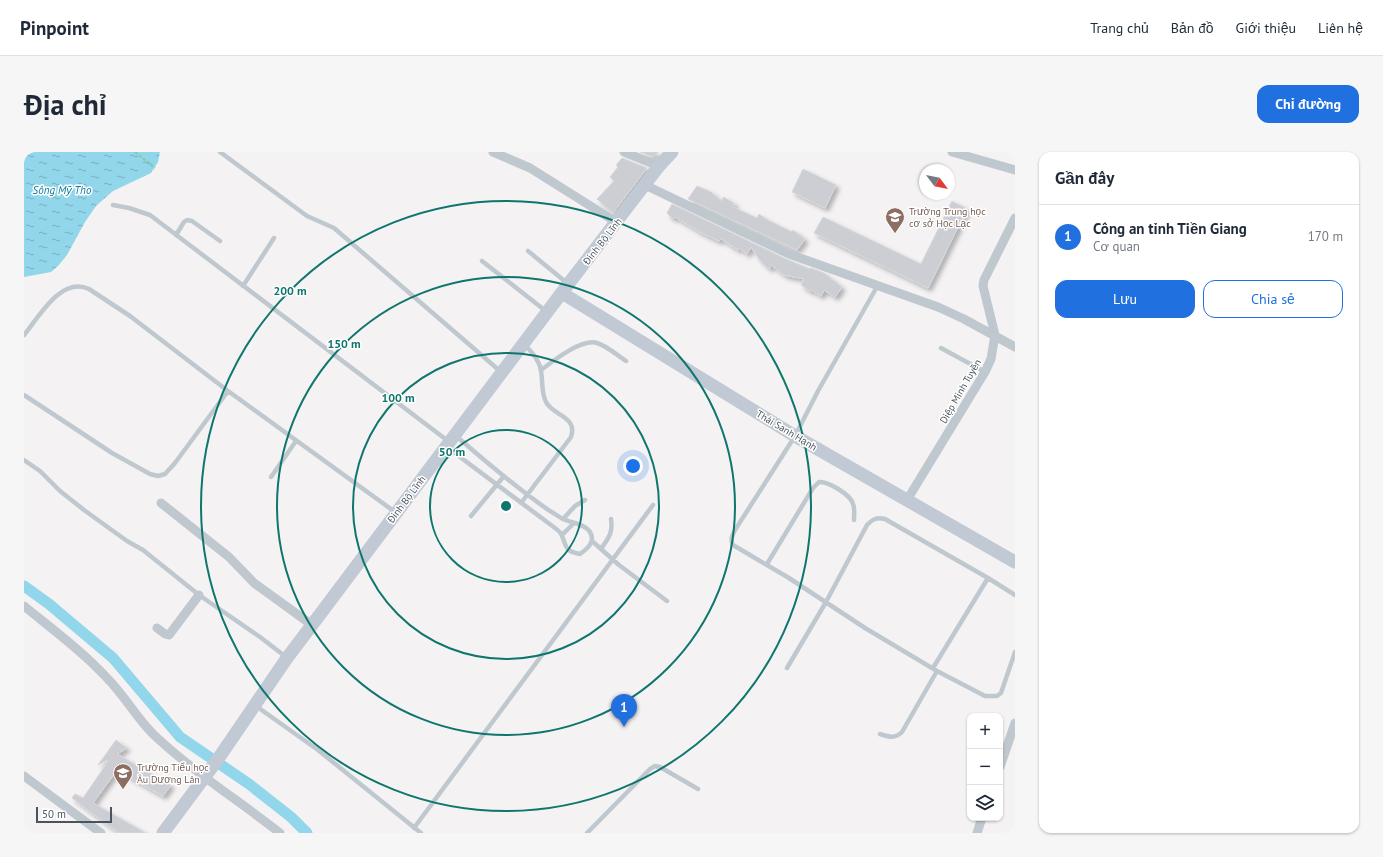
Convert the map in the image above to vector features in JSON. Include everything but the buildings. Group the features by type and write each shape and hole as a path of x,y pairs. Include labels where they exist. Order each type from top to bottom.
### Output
{"main road":[{"name":"Đinh Bộ Lĩnh","path":"163,833 218,759 287,658 565,288 659,166 672,152"},
{"name":"Thái Sanh Hạnh","path":"565,288 795,436 1015,562"}],"street":[{"path":"493,152 530,168 616,222"},
{"path":"624,152 659,166"},
{"path":"952,152 1015,170"},
{"path":"645,185 782,252 938,307 995,335 1015,347"},
{"name":"Diệp Minh Tuyền","path":"907,500 985,372 991,359 995,335 983,286 984,280 1015,218"},
{"path":"160,503 229,557 254,583 312,625"},
{"path":"157,628 169,635 199,595"},
{"path":"24,606 77,649 96,667 121,692 137,716 175,753 207,774 280,833"},
{"path":"1003,758 1015,723"},
{"path":"24,776 102,833"},
{"path":"977,833 981,821"}],"lane":[{"path":"220,152 307,216 334,228 502,372"},
{"path":"113,205 129,208 150,215 450,441 504,476 563,519 574,522 590,531 592,541 588,549 580,554 572,552 566,548 562,535 555,528 498,485 450,441"},
{"path":"176,235 184,222 188,220 192,221 220,241"},
{"path":"243,286 274,238"},
{"path":"528,251 565,288"},
{"path":"482,261 547,312"},
{"path":"878,285 818,391 795,436 731,538 733,545 789,578 864,628 937,671 985,696 997,696 1001,693 1015,652"},
{"path":"24,335 53,298 71,287 81,286 130,316 228,391 396,513"},
{"path":"541,370 562,355 587,343 595,342 626,361"},
{"path":"522,502 570,437 573,430 572,425 566,418 546,403 541,370 532,352 524,343"},
{"path":"941,348 985,372"},
{"path":"24,395 112,453 150,474 158,476 164,474 175,463 228,391"},
{"path":"271,477 296,440"},
{"path":"24,460 40,471 60,491 84,510 142,550 199,595 260,637 287,658"},
{"path":"471,516 504,476"},
{"path":"766,564 813,488 819,482 824,482 839,489 851,500 854,504 854,520"},
{"path":"563,519 576,506 585,500"},
{"path":"414,828 614,559 652,505"},
{"path":"787,668 826,602 867,525 873,519 878,517 885,519 1015,595"},
{"path":"601,549 609,538 612,530 611,519"},
{"path":"562,535 574,522"},
{"path":"592,541 619,565 667,601"},
{"path":"933,668 988,578"},
{"path":"880,734 891,738 898,736 902,732 937,671"},
{"path":"256,705 318,750 421,833"},
{"path":"587,833 650,769 655,766 660,767 698,789"}],"path":[{"path":"135,152 155,168"}],"water":[{"name":"Sông Mỹ Tho","path":"24,152 160,152 158,162 151,173 113,191 96,206 85,222 67,255 58,266 51,272 24,277"}],"waterway":[{"path":"24,586 49,604 113,658 180,737 249,784 291,817 307,833"}],"place":[{"name":"Trường Trung học cơ sở Học Lạc","path":"895,234"},
{"name":"Công an tỉnh Tiền Giang","path":"624,727"},
{"name":"Trường Tiểu học Âu Dương Lân","path":"123,790"}]}
